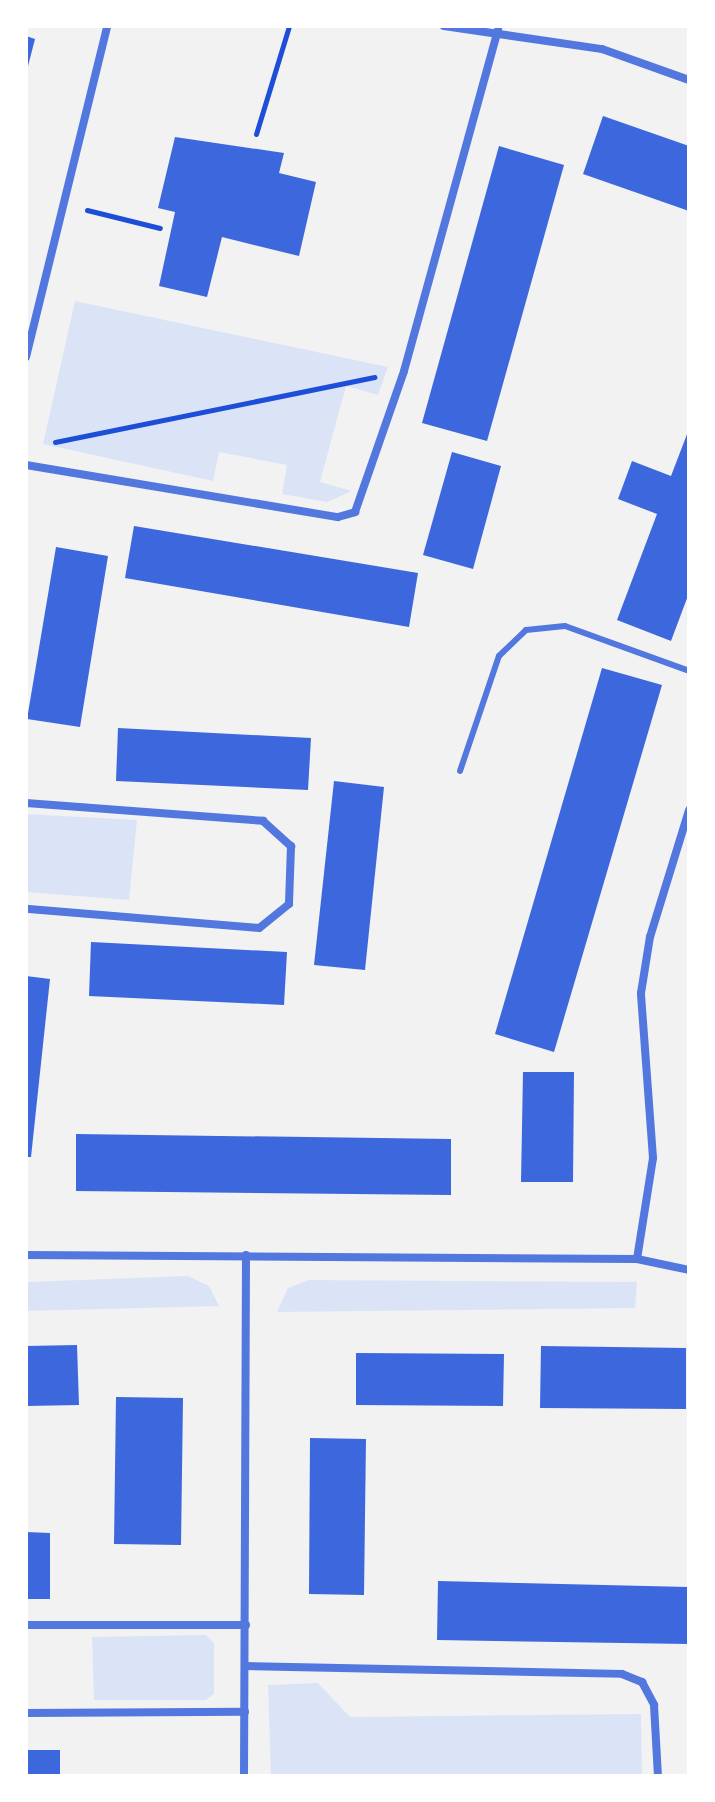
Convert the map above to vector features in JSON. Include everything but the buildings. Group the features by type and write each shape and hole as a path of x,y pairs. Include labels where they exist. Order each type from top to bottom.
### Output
{"street":[{"path":"26,357 107,26"},
{"path":"444,26 498,30 515,28 602,49 689,80"},
{"path":"26,465 338,517 355,512 364,496 404,371 498,30"},
{"path":"26,803 263,821 291,846 289,904 259,928 26,909"},
{"path":"637,1259 653,1158 641,1070 641,993 650,937 689,810"},
{"path":"26,1255 637,1259 689,1270"},
{"path":"244,1776 246,1255"},
{"path":"26,1625 246,1625"},
{"path":"246,1666 622,1674 642,1682 654,1705 658,1776"},
{"path":"26,1713 245,1712"}],"lane":[{"path":"460,771 499,656 526,630 565,626 689,671"}],"path":[{"path":"256,134 289,26"},
{"path":"63,205 160,228"},
{"path":"43,444 404,371"}],"shaded area":[{"path":"75,301 388,367 378,395 346,386 320,482 352,491 327,502 282,494 287,465 219,452 213,481 43,444"},
{"path":"26,814 137,820 129,900 26,892"},
{"path":"188,1276 209,1286 219,1306 26,1311 26,1282"},
{"path":"309,1280 637,1282 635,1308 277,1312 288,1288"},
{"path":"206,1635 214,1643 214,1694 206,1700 94,1700 92,1637"},
{"path":"318,1683 350,1717 641,1714 642,1776 271,1776 268,1685"}]}
